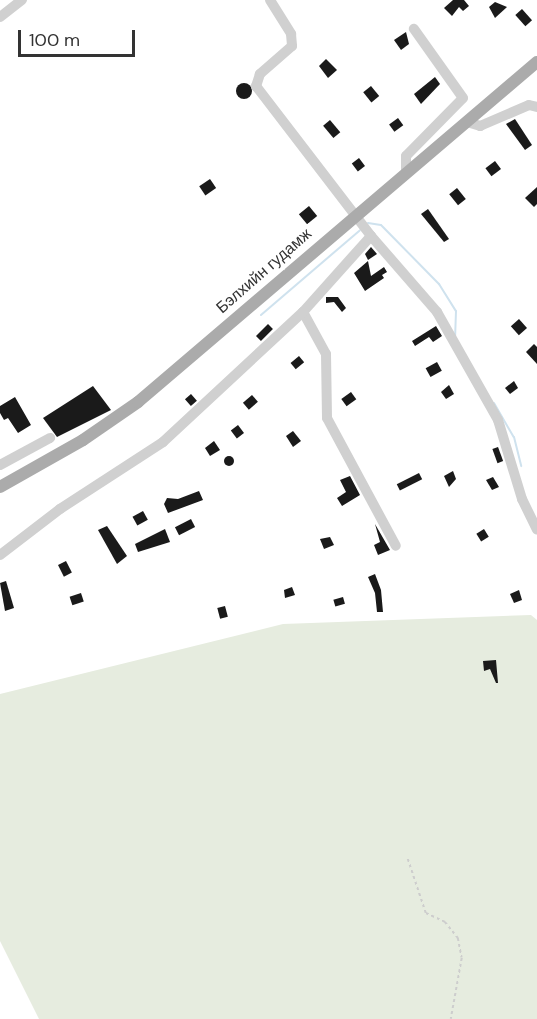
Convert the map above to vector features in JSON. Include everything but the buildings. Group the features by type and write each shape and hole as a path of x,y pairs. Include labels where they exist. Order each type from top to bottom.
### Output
{"main road":[{"name":"Бэлхийн гудамж","path":"0,487 82,440 138,402 406,171 537,62"}],"street":[{"path":"0,17 22,0"},
{"path":"270,0 293,42 260,74 256,86 357,213 372,236 438,312 498,420 522,500 537,530"},
{"path":"406,171 406,156 463,98 414,29"},
{"path":"467,122 480,126 534,103"},
{"path":"0,555 60,509 163,442 303,312 372,236"},
{"path":"303,312 326,354 327,418 396,546"},
{"path":"0,465 50,438"}],"path":[{"path":"408,859 426,913 445,922 459,938 462,958 450,1019"}],"shaded area":[{"path":"531,615 537,620 537,1019 39,1019 0,941 0,694 283,624"}],"waterway":[{"path":"368,223 381,225 439,284 456,311 455,336"},
{"path":"261,315 360,230"},
{"path":"494,403 514,437 521,466"}]}
